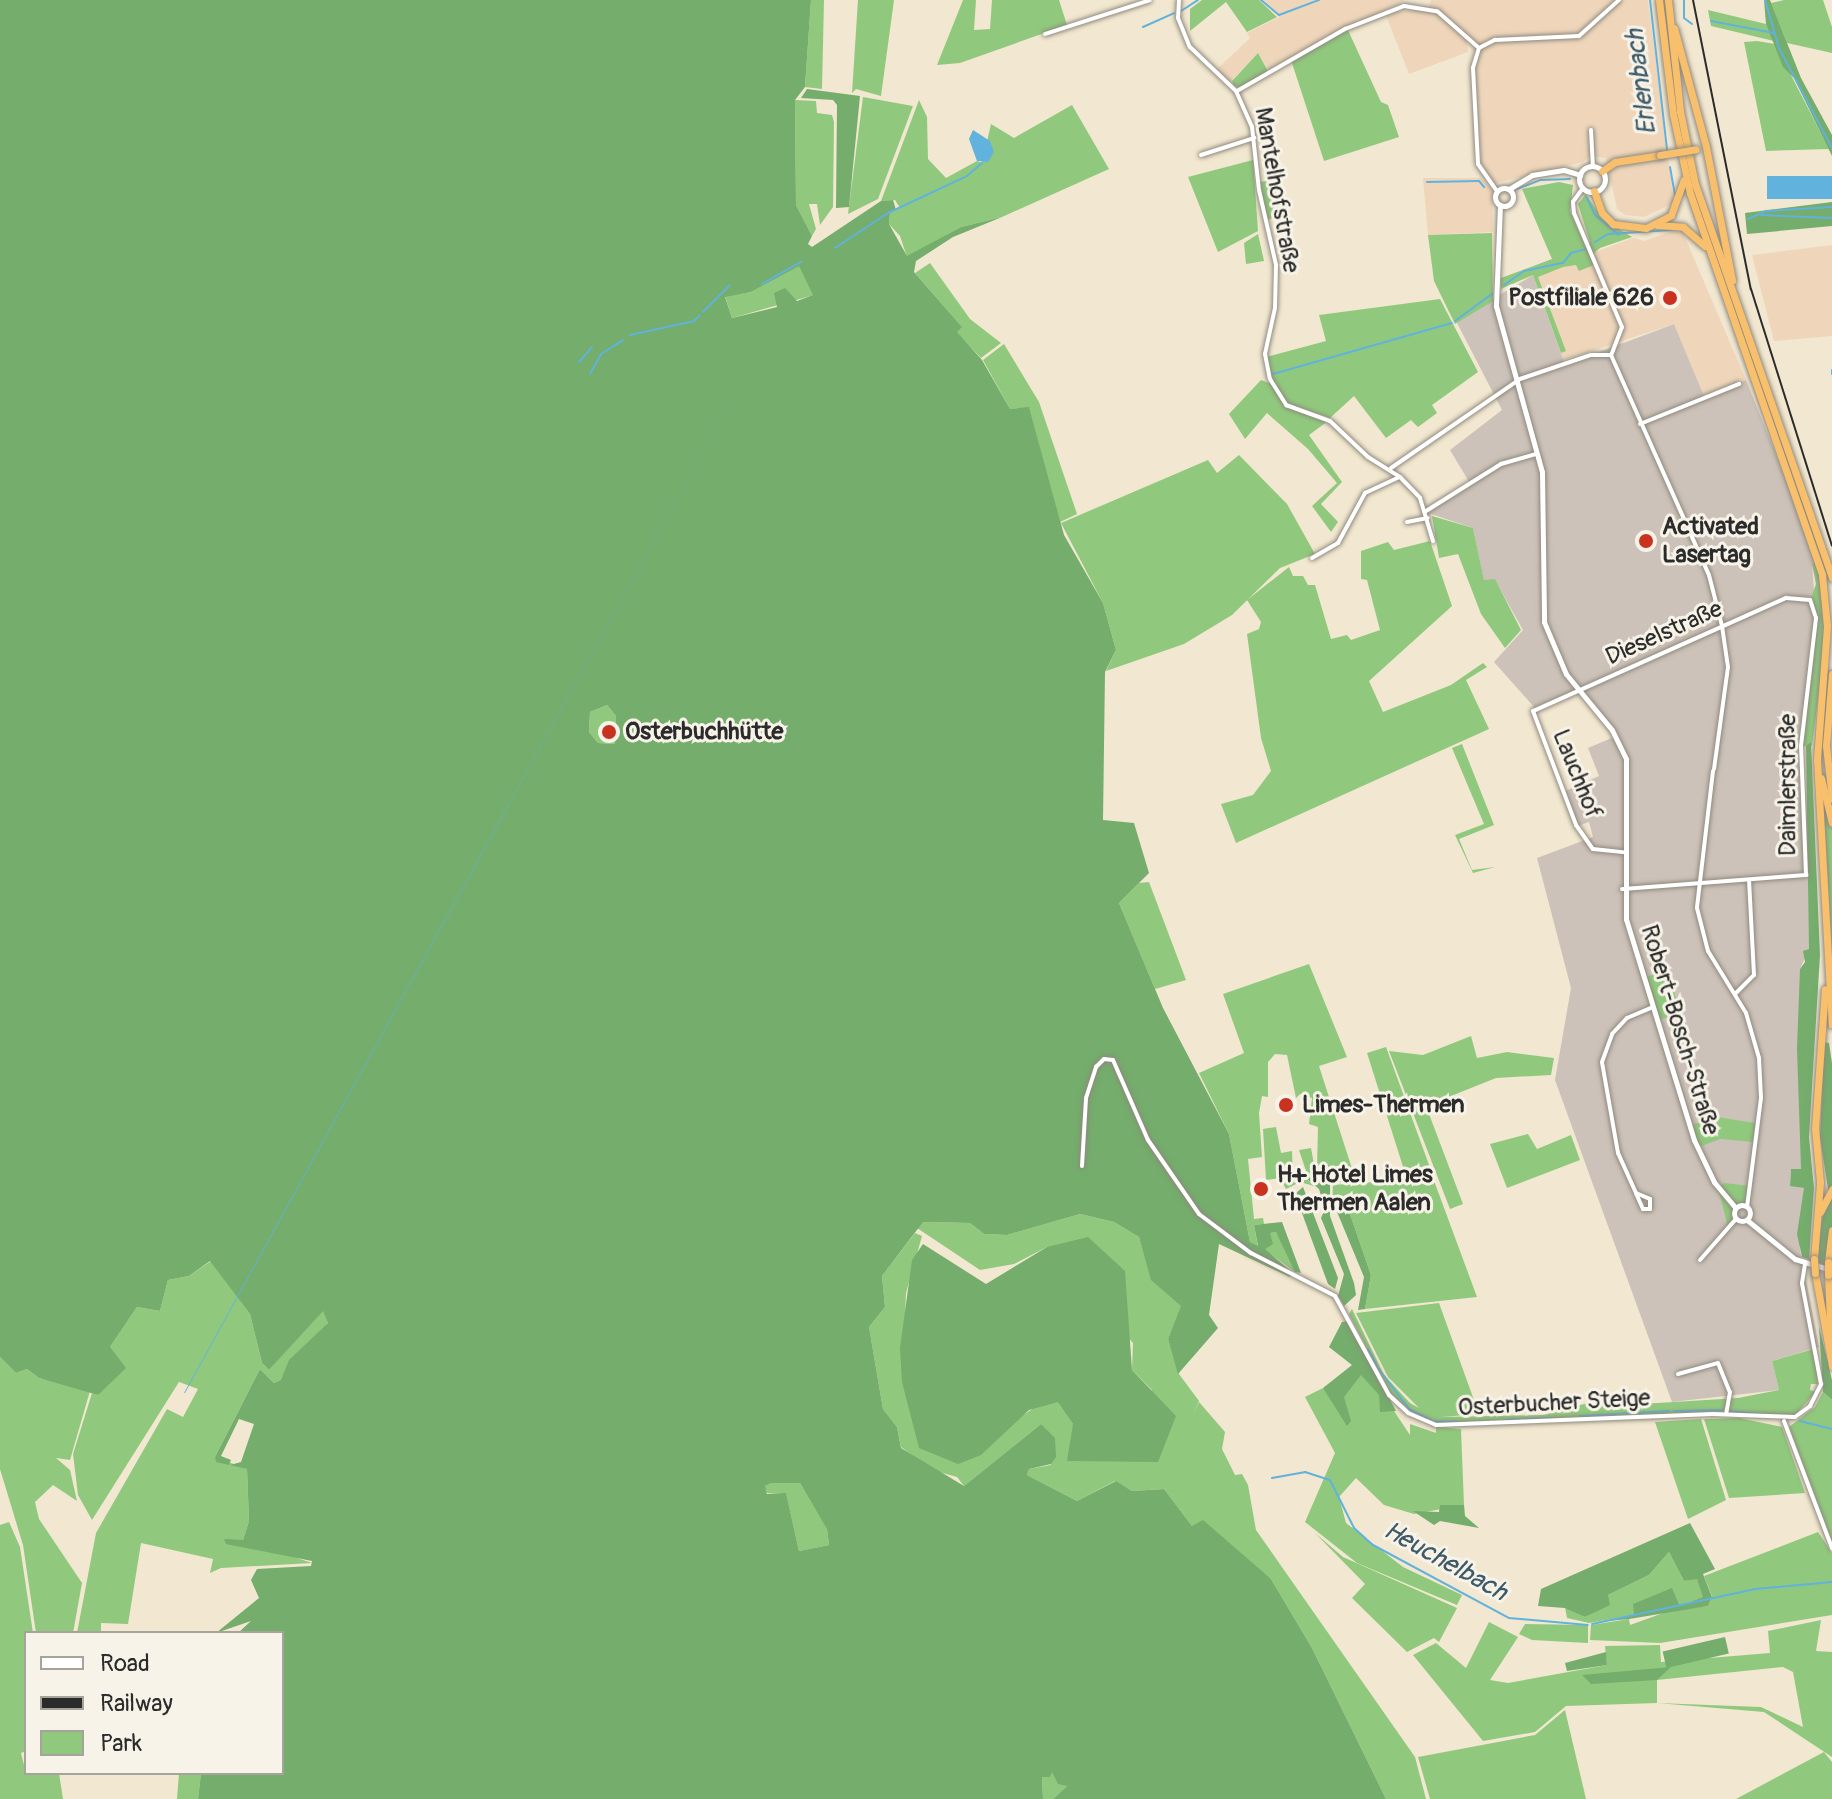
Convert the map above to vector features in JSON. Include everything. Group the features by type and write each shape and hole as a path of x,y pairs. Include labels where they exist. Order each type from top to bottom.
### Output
{"highway":[{"path":"1659,0 1684,170 1819,556 1827,626 1818,748 1826,967 1832,1025"},
{"path":"1668,4 1706,147 1738,310"},
{"path":"1668,4 1685,145 1738,310 1832,578"},
{"path":"1602,171 1615,162 1706,147"},
{"path":"1655,225 1679,204 1684,170"},
{"path":"1594,191 1602,213 1613,224 1633,230 1655,225 1688,229 1714,262"},
{"path":"1832,675 1832,687"},
{"path":"1832,675 1826,746 1832,799"},
{"path":"1818,748 1832,823"},
{"path":"1826,967 1815,1122 1820,1188 1814,1229 1814,1259 1832,1366"},
{"path":"1814,1229 1832,1189"},
{"path":"1832,1230 1828,1262 1832,1354"}],"street":[{"path":"1045,34 1150,0"},
{"name":"Mantelhofstraße","path":"1179,0 1178,18 1190,47 1236,91 1254,138 1259,190 1276,265 1266,367 1286,405 1330,421 1368,457 1391,468"},
{"path":"1580,175 1564,170 1532,175 1509,189 1497,191 1478,164 1473,68 1479,48 1495,40 1579,36 1619,0"},
{"path":"1236,91 1345,29 1404,6 1437,11 1479,48"},
{"path":"1591,130 1593,166"},
{"path":"1201,155 1254,138"},
{"path":"1583,188 1594,191 1604,182 1602,171 1593,166"},
{"path":"1580,175 1593,166"},
{"path":"1580,175 1583,188 1573,202 1574,213 1622,327 1611,355 1709,575 1722,626 1728,667 1697,885 1708,951 1751,1028 1761,1076 1747,1220"},
{"name":"Robert-Bosch-Straße","path":"1500,205 1511,203 1509,189"},
{"name":"Robert-Bosch-Straße","path":"1497,191 1500,205 1496,306 1520,379 1539,453 1545,494 1544,622 1550,646 1579,691 1612,730 1626,759 1629,780 1622,889 1653,1007 1703,1161 1736,1208"},
{"path":"1433,541 1426,511 1391,468 1520,379 1591,355 1611,355"},
{"path":"1640,424 1739,384"},
{"path":"1426,511 1501,464 1539,453"},
{"path":"1312,558 1338,543 1365,493 1400,477"},
{"path":"1407,522 1428,518"},
{"name":"Dieselstraße","path":"1533,711 1786,598 1810,600"},
{"name":"Daimlerstraße","path":"1749,881 1806,875 1801,746 1816,618 1810,600"},
{"name":"Lauchhof","path":"1533,711 1567,808 1593,849 1623,852"},
{"path":"1622,889 1749,881 1754,975 1735,995"},
{"path":"1636,1193 1606,1109 1602,1062 1612,1034 1627,1018 1653,1007"},
{"name":"Osterbucher Steige","path":"1082,1166 1086,1098 1096,1067 1104,1059 1113,1060 1148,1140 1199,1214 1251,1253 1335,1296 1389,1395 1427,1422 1455,1427 1726,1414 1784,1421"},
{"path":"1700,1260 1736,1219 1736,1208 1747,1207"},
{"path":"1736,1219 1747,1220 1768,1240 1805,1264 1830,1273"},
{"path":"1805,1264 1802,1283 1821,1384 1810,1406 1784,1421 1832,1548"},
{"name":"Osterbucher Steige","path":"1678,1374 1718,1363 1730,1392 1726,1414"}],"shaded area":[{"path":"1262,0 1405,0 1269,70 1258,53 1228,84 1214,72 1250,38 1247,33 1279,17"},
{"path":"1431,0 1648,0 1674,203 1644,217 1625,215 1617,209 1606,158 1590,156 1583,162 1492,184 1481,162 1475,64 1480,49 1467,38 1468,52 1409,74 1385,13 1428,9"},
{"path":"1423,178 1481,178 1492,189 1493,232 1428,235"},
{"path":"1681,228 1746,380 1704,396 1674,324 1563,360 1533,275 1633,238 1644,241"},
{"path":"1832,245 1832,336 1774,341 1752,255"},
{"path":"1533,275 1565,365 1674,324 1704,396 1746,380 1819,562 1812,564 1816,618 1802,746 1811,877 1809,949 1800,969 1801,1169 1791,1169 1790,1185 1804,1188 1800,1250 1819,1347 1772,1361 1779,1390 1672,1402 1555,1080 1571,988 1537,858 1593,837 1589,822 1578,826 1563,792 1599,776 1588,748 1614,737 1577,691 1535,708 1494,662 1523,630 1495,580 1484,581 1473,528 1428,513 1471,485 1450,450 1502,410 1456,321"}],"green space":[{"path":"0,0 811,0 805,87 795,100 796,205 812,236 808,244 812,247 881,201 893,200 896,210 890,213 889,224 907,256 961,227 1002,217 953,237 916,261 914,272 962,327 957,332 982,360 1010,409 1029,407 1064,535 1103,603 1116,650 1105,672 1103,820 1134,823 1149,873 1119,903 1163,1008 1229,1134 1250,1242 1258,1246 1254,1225 1282,1222 1301,1273 1295,1272 1276,1232 1270,1233 1273,1244 1265,1249 1293,1273 1290,1277 1219,1244 1209,1315 1218,1328 1178,1374 1168,1339 1181,1306 1151,1280 1139,1237 1114,1222 1080,1214 1007,1235 984,1234 970,1223 923,1222 882,1276 885,1307 869,1327 883,1409 897,1427 901,1448 964,1486 1041,1424 1055,1438 1056,1457 1051,1464 1029,1469 1027,1475 1077,1501 1116,1481 1132,1491 1164,1489 1192,1526 1203,1520 1271,1579 1312,1648 1386,1799 1053,1799 1067,1786 1058,1784 1052,1772 1050,1777 1042,1777 1043,1799 198,1799 201,1775 284,1775 284,1631 240,1631 251,1621 218,1631 259,1598 251,1580 257,1569 311,1566 312,1561 226,1544 224,1539 243,1540 249,1521 247,1469 230,1465 241,1462 254,1424 239,1419 221,1456 231,1460 229,1465 216,1462 215,1457 260,1369 274,1383 281,1380 289,1360 328,1323 323,1311 269,1370 262,1363 250,1314 210,1261 189,1276 168,1280 160,1311 137,1307 110,1347 126,1368 98,1395 39,1378 27,1369 16,1373 0,1357","holes":["799,266 813,295 797,301 785,288 774,293 777,307 732,318 725,297 751,292","607,705 616,716 615,744 598,743 589,732 590,712","771,1483 800,1483 827,1529 829,1545 799,1551 786,1493 767,1494 765,1486"]},
{"path":"811,0 824,0 822,89 805,87"},
{"path":"858,0 894,0 881,96 856,89 852,93"},
{"path":"963,0 976,0 974,30 990,29 992,0 1059,0 1067,25 960,63 937,65"},
{"path":"1202,0 1259,0 1277,17 1247,32 1226,2 1190,31 1190,9"},
{"path":"1764,0 1770,0 1801,78 1832,135 1832,156 1794,78 1783,67 1766,24"},
{"path":"1823,0 1832,27 1832,53 1787,43 1771,3"},
{"path":"1708,10 1766,24 1774,41 1711,26"},
{"path":"1347,28 1381,102 1388,105 1399,137 1324,161 1291,60"},
{"path":"1744,42 1775,44 1829,149 1766,151"},
{"path":"1258,53 1268,71 1241,87 1234,86 1232,81"},
{"path":"807,89 860,96 849,207 836,208 837,105 833,100 801,98"},
{"path":"863,97 913,106 878,199 848,214"},
{"path":"795,100 816,101 817,113 832,115 834,122 833,207 820,225 817,204 809,204 816,229 812,236 796,205"},
{"path":"919,100 927,117 928,159 946,178 977,161 982,163 991,124 1014,138 1072,105 1109,169 1002,217 961,227 907,257 900,236 889,224 890,213 900,208 895,200 881,201"},
{"path":"1253,160 1258,231 1218,252 1188,177"},
{"path":"1274,180 1280,216 1267,220 1259,182"},
{"path":"1559,182 1573,185 1570,211 1585,245 1590,242 1578,204 1586,194 1602,219 1632,237 1600,248 1591,256 1594,265 1579,271 1576,265 1563,267 1538,277 1566,351 1561,353 1533,275 1501,289 1501,278 1552,259 1522,189"},
{"path":"1832,202 1832,226 1747,234 1745,213"},
{"path":"1492,233 1493,301 1455,324 1434,281 1428,235"},
{"path":"1258,234 1264,261 1246,264 1244,243"},
{"path":"930,263 970,319 1001,343 981,358 956,332 961,326 915,273"},
{"path":"799,265 814,295 732,318 725,296 751,292"},
{"path":"1440,299 1478,372 1432,405 1437,413 1418,427 1411,420 1386,438 1354,396 1330,418 1286,403 1275,387 1266,357 1326,341 1319,315"},
{"path":"1004,344 1039,402 1077,514 1060,522 1029,408 1010,409 983,360"},
{"path":"1261,380 1271,384 1286,406 1328,421 1309,435 1342,482 1321,504 1338,522 1331,532 1312,506 1337,483 1308,449 1267,413 1245,439 1229,414"},
{"path":"1239,455 1287,504 1315,554 1280,568 1232,615 1184,644 1106,671 1116,650 1103,603 1061,523 1208,460 1217,473"},
{"path":"1432,516 1473,528 1484,580 1495,579 1521,630 1505,648 1481,614 1458,554 1439,558"},
{"path":"1430,541 1452,606 1369,681 1383,712 1451,685 1483,663 1487,667 1466,680 1489,729 1236,843 1221,804 1253,795 1271,771 1261,738 1247,634 1259,629 1261,622 1247,600 1289,567 1293,576 1303,576 1308,585 1315,585 1331,639 1347,635 1351,640 1380,630 1367,580 1361,579 1361,551 1388,542 1394,550"},
{"path":"1819,562 1825,645 1812,746 1801,746 1816,618 1810,600 1816,584 1812,564"},
{"path":"607,705 616,716 615,744 598,743 589,732 590,712"},
{"path":"1811,742 1820,955 1809,1137 1814,1188 1809,1259 1802,1257 1797,1234 1804,1188 1790,1186 1791,1169 1801,1169 1797,1049 1800,969 1805,962 1803,951 1809,949 1806,746"},
{"path":"1462,744 1494,825 1459,839 1472,870 1495,867 1473,873 1455,835 1484,824 1452,748"},
{"path":"1832,792 1832,994 1821,794"},
{"path":"1149,882 1186,980 1155,989 1119,903 1139,883"},
{"path":"1309,964 1347,1057 1319,1066 1356,1181 1330,1183 1317,1168 1318,1127 1309,1124 1312,1098 1300,1094 1296,1098 1287,1055 1275,1054 1268,1062 1268,1097 1262,1096 1259,1113 1262,1157 1248,1159 1254,1219 1263,1218 1264,1224 1254,1225 1258,1247 1250,1242 1229,1134 1199,1073 1244,1053 1223,994"},
{"path":"1667,970 1681,1013 1660,1020 1646,977"},
{"path":"1471,1036 1477,1058 1507,1052 1554,1058 1551,1075 1496,1078 1426,1106 1463,1204 1450,1209 1389,1051 1423,1055"},
{"path":"1824,1042 1829,1043 1832,1063 1832,1267 1819,1263 1818,1253 1822,1218 1830,1202 1820,1137"},
{"path":"1386,1047 1431,1176 1406,1176 1367,1053"},
{"path":"1717,1117 1755,1123 1753,1142 1720,1139 1699,1147 1691,1125"},
{"path":"1276,1127 1281,1153 1292,1151 1293,1177 1307,1174 1299,1150 1311,1148 1316,1175 1307,1179 1314,1186 1300,1182 1286,1189 1280,1178 1266,1180 1263,1129"},
{"path":"1528,1134 1537,1149 1571,1135 1580,1160 1507,1188 1490,1144"},
{"path":"1314,1168 1330,1183 1330,1216 1354,1283 1356,1295 1344,1306 1338,1296 1344,1274 1321,1218 1325,1209 1319,1189 1307,1179 1315,1175"},
{"path":"1433,1178 1477,1297 1365,1309 1371,1275 1351,1217 1335,1199 1332,1208 1333,1185"},
{"path":"1724,1183 1751,1186 1747,1207 1736,1208 1736,1219 1728,1227 1718,1188"},
{"path":"1303,1187 1338,1278 1335,1289 1328,1284 1295,1194"},
{"path":"1336,1193 1351,1217 1371,1275 1365,1309 1358,1310 1364,1277 1335,1207"},
{"path":"1080,1214 1114,1222 1139,1237 1152,1280 1182,1306 1168,1339 1179,1374 1199,1401 1193,1415 1199,1402 1225,1432 1222,1449 1235,1475 1242,1474 1248,1485 1256,1530 1415,1757 1426,1799 1386,1799 1312,1648 1271,1579 1192,1526 1164,1489 1132,1491 1115,1481 1077,1501 1027,1475 1029,1469 1051,1465 1041,1424 964,1486 957,1477 932,1470 901,1447 897,1427 883,1409 869,1327 885,1307 882,1276 915,1233 922,1236 906,1293 902,1382 1016,1420 1038,1405 1059,1401 1073,1424 1152,1390 1132,1370 1133,1343 1047,1247 1014,1264 980,1270 917,1228 922,1222 970,1223 984,1234 1007,1235"},
{"path":"1276,1232 1295,1272 1264,1249 1269,1233"},
{"path":"1088,1237 1125,1271 1132,1370 1176,1416 1158,1462 1067,1461 1073,1424 1058,1402 1029,1410 981,1455 958,1464 919,1448 902,1382 900,1348 912,1260 923,1244 986,1284 1047,1247"},
{"path":"211,1261 250,1314 262,1363 269,1370 323,1309 328,1323 282,1380 274,1383 260,1369 215,1457 247,1469 249,1521 243,1540 312,1563 221,1568 210,1573 213,1559 141,1543 128,1624 101,1623 101,1631 77,1631 96,1533 167,1409 183,1417 198,1389 179,1382 92,1520 78,1495 73,1454 92,1393 98,1395 110,1347 137,1307 160,1311 168,1280 189,1276"},
{"path":"1439,1303 1479,1414 1441,1417 1544,1415 1595,1401 1626,1405 1738,1398 1779,1390 1772,1361 1814,1349 1818,1384 1811,1384 1810,1390 1816,1392 1794,1416 1716,1412 1439,1423 1412,1412 1391,1394 1349,1314 1352,1309 1384,1375 1410,1403 1419,1408 1388,1377 1356,1313"},
{"path":"1348,1321 1396,1411 1380,1412 1379,1395 1361,1375 1344,1397 1351,1421 1347,1426 1323,1388 1352,1365 1329,1347 1342,1322"},
{"path":"1819,1326 1832,1380 1832,1400 1823,1392"},
{"path":"0,1357 16,1373 27,1369 39,1378 90,1391 70,1460 56,1458 70,1470 77,1501 53,1485 35,1502 39,1519 82,1583 73,1631 36,1631 23,1545 0,1469"},
{"path":"1366,1369 1410,1435 1410,1424 1436,1433 1436,1427 1461,1429 1464,1505 1414,1514 1384,1505 1356,1478 1339,1497 1346,1523 1403,1567 1462,1595 1457,1605 1357,1563 1305,1522 1335,1453 1305,1397 1323,1388 1328,1394"},
{"path":"1823,1392 1832,1400 1832,1542 1789,1427 1815,1407"},
{"path":"1739,1418 1782,1427 1805,1493 1729,1498 1704,1419"},
{"path":"1701,1419 1726,1500 1688,1519 1655,1422"},
{"path":"771,1483 800,1483 827,1528 829,1545 799,1551 786,1494 767,1493 764,1486"},
{"path":"1440,1505 1464,1505 1465,1516 1479,1528 1440,1521 1434,1525 1413,1511 1439,1512"},
{"path":"9,1522 20,1547 33,1631 24,1631 24,1752 21,1753 24,1775 59,1775 63,1799 0,1799 0,1525"},
{"path":"1690,1523 1715,1569 1703,1574 1712,1597 1708,1606 1597,1622 1634,1615 1633,1604 1672,1588 1680,1606 1703,1597 1697,1579 1684,1581 1669,1552 1649,1575 1608,1595 1610,1605 1585,1617 1565,1608 1538,1606 1541,1589"},
{"path":"1818,1532 1832,1553 1832,1615 1660,1643 1590,1640 1591,1625 1629,1619 1630,1625 1669,1611 1708,1606 1712,1596 1704,1576"},
{"path":"1315,1533 1343,1557 1457,1608 1439,1642 1434,1638 1407,1652 1352,1598 1365,1584"},
{"path":"1669,1552 1684,1581 1697,1578 1704,1597 1680,1606 1672,1589 1634,1615 1589,1623 1567,1618 1565,1607 1585,1617 1602,1608 1608,1595 1649,1575"},
{"path":"1821,1620 1816,1651 1832,1652 1832,1757 1764,1712 1657,1703 1566,1706 1535,1732 1483,1741 1413,1655 1436,1643 1466,1668 1489,1622 1518,1637 1490,1680 1508,1683 1607,1665 1605,1646 1660,1645 1661,1662 1770,1653 1768,1631","holes":["1783,1667 1793,1672 1803,1727 1761,1707 1657,1703 1657,1680"]},
{"path":"1525,1624 1588,1625 1588,1643 1532,1640 1519,1634"},
{"path":"1725,1637 1729,1654 1666,1668 1663,1651"},
{"path":"1606,1652 1607,1665 1567,1671 1565,1663"},
{"path":"1671,1667 1657,1680 1591,1684 1582,1675"},
{"path":"1565,1710 1586,1799 1430,1799 1418,1757 1535,1735"},
{"path":"1824,1752 1832,1762 1832,1799 1736,1799"},
{"path":"1052,1771 1067,1786 1053,1799 1043,1799 1042,1777"},
{"path":"179,1775 201,1775 198,1799 177,1799"}],"water":[{"path":"973,130 990,141 994,152 988,162 977,161 969,139"},
{"path":"1767,176 1832,176 1832,199 1767,199"},
{"path":"790,294 185,1393 184,1393"}],"waterway":[{"path":"1181,11 1198,0"},
{"path":"1261,0 1279,15 1319,0"},
{"name":"Erlenbach","path":"1650,0 1667,150"},
{"path":"1684,0 1684,18 1692,24"},
{"path":"1765,0 1779,48 1832,148"},
{"path":"1143,27 1174,13"},
{"path":"1711,21 1774,33"},
{"path":"835,248 888,213 967,176 982,163"},
{"name":"Erlenbach","path":"1670,167 1675,195"},
{"path":"1517,189 1541,180 1570,179"},
{"path":"1427,182 1479,181 1484,187"},
{"path":"1587,198 1595,215 1619,235"},
{"name":"Erlenbach","path":"1748,219 1766,211 1832,207"},
{"path":"1761,215 1832,218"},
{"path":"1595,242 1608,234 1672,230"},
{"path":"1504,285 1524,271 1563,263 1571,253 1586,249"},
{"path":"762,284 801,262"},
{"path":"703,312 730,285"},
{"path":"1455,321 1492,294"},
{"path":"630,335 694,321 700,315"},
{"path":"1273,374 1452,323"},
{"path":"590,374 601,354 623,340"},
{"path":"579,362 592,347"},
{"path":"1368,1349 1377,1366"},
{"path":"1378,1368 1409,1409 1433,1421 1457,1422"},
{"path":"1674,1411 1721,1410"},
{"path":"1580,1416 1669,1411"},
{"path":"1730,1411 1761,1414"},
{"path":"1524,1419 1551,1418"},
{"path":"1507,1420 1520,1419"},
{"path":"1800,1421 1832,1429"},
{"name":"Heuchelbach","path":"1272,1478 1305,1472 1330,1480 1354,1528 1373,1545 1509,1618 1588,1625"},
{"name":"Heuchelbach","path":"1592,1624 1755,1589 1832,1582"}],"railway":[{"path":"1693,0 1751,289 1832,546"}],"place":[{"name":"Postfiliale 626","path":"1670,298"},
{"name":"Activated Lasertag","path":"1646,541"},
{"name":"Osterbuchhütte","path":"609,732"},
{"name":"Limes-Thermen","path":"1286,1105"},
{"name":"H+ Hotel Limes Thermen Aalen","path":"1261,1189"}]}
